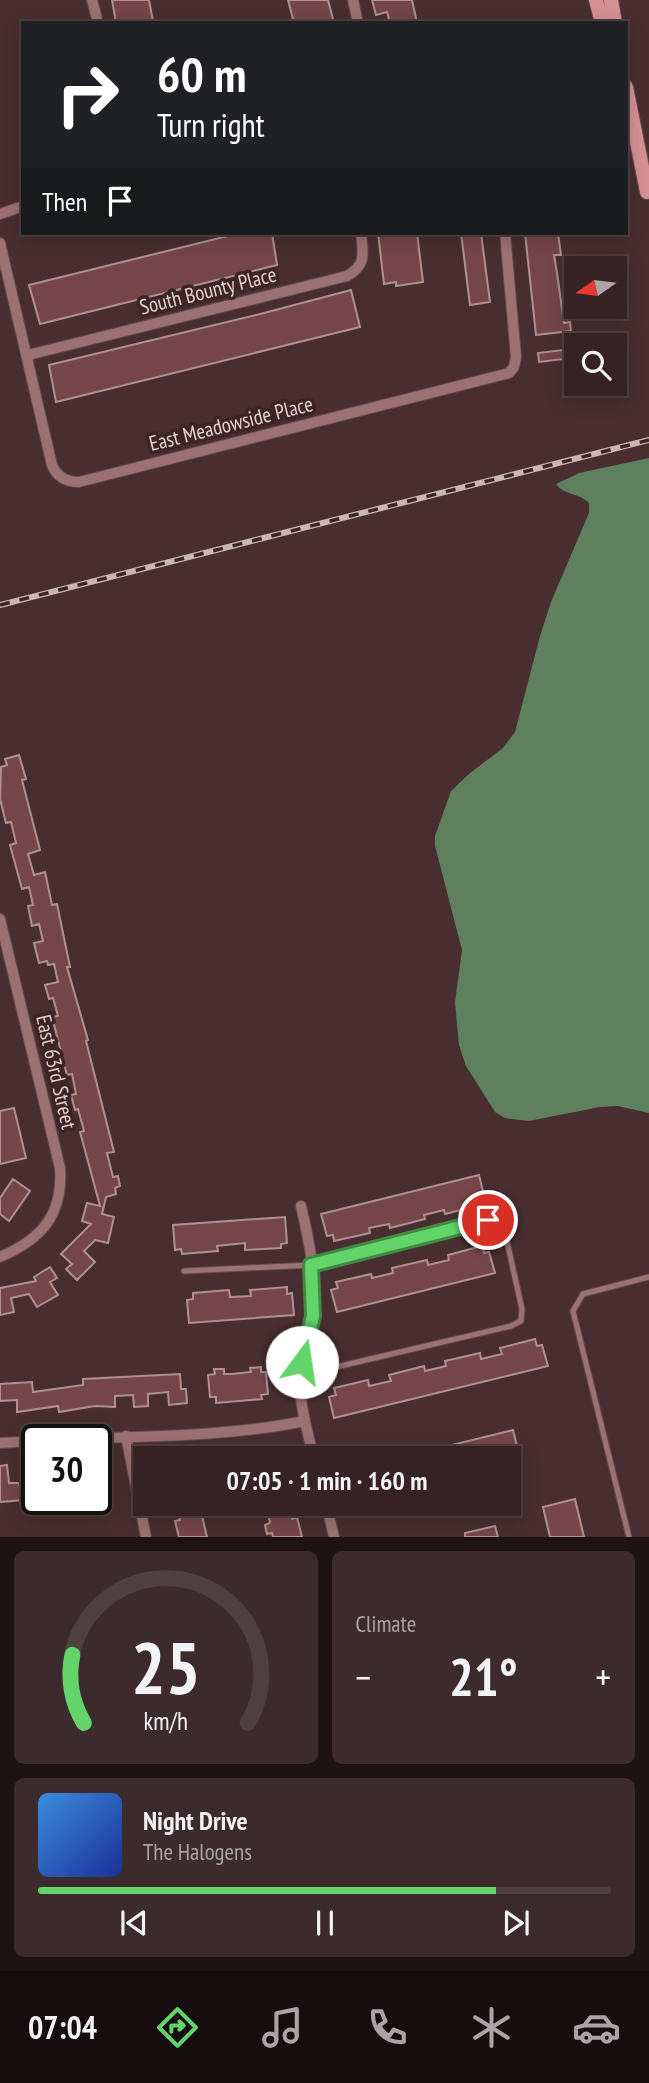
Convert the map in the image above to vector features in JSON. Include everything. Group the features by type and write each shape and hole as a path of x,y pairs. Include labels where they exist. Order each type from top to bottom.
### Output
{"main road":[{"path":"596,0 601,21"},
{"path":"611,0 615,21"},
{"path":"628,97 648,197"},
{"path":"628,122 648,197"}],"street":[{"path":"92,0 97,21"},
{"path":"353,0 358,21"},
{"path":"0,214 21,206"},
{"name":"South Bounty Place","path":"28,355 347,276 362,263 360,235"},
{"name":"East Meadowside Place","path":"0,243 52,465 56,472 71,482 79,482 509,373 514,367 516,357 505,235"},
{"name":"East 63rd Street","path":"0,919 60,1168 60,1200 42,1231 32,1240 0,1257"},
{"path":"301,1206 311,1265 313,1316 300,1375 301,1397 311,1446"},
{"path":"112,1437 251,1429 305,1421"},
{"path":"126,1436 146,1537"},
{"path":"0,1443 21,1442"},
{"path":"329,1516 334,1537"}],"lane":[{"path":"184,1271 311,1265 488,1220 499,1225 506,1237 522,1309 521,1321 512,1326 300,1375"},
{"path":"629,1537 573,1311 583,1294 649,1278"}],"shaded area":[{"path":"649,458 649,1113 618,1106 529,1121 505,1118 495,1112 466,1066 459,1045 455,1002 462,950 435,846 435,836 451,791 503,748 515,732 551,602 589,513 589,503 556,484 579,473"}],"building":[{"path":"112,0 149,0 153,21 116,21"},
{"path":"288,0 328,0 333,21 293,21"},
{"path":"372,0 412,0 417,21 389,21 387,12 376,15"},
{"path":"232,235 272,235 277,265 40,324 29,285"},
{"path":"378,235 417,235 423,282 396,286 396,282 384,284"},
{"path":"461,235 481,235 490,302 470,305"},
{"path":"525,235 558,235 561,255 554,255 564,323 570,322 571,331 536,335"},
{"path":"351,290 360,327 56,402 49,365"},
{"path":"564,350 564,359 539,362 538,353"},
{"path":"19,755 26,779 22,780 40,850 28,854 34,875 45,872 52,905 57,904 70,967 67,967 88,1040 86,1041 114,1152 107,1153 113,1177 118,1176 120,1186 115,1188 116,1194 106,1197 102,1214 114,1217 108,1243 95,1240 84,1251 95,1262 77,1280 66,1269 72,1264 61,1254 91,1224 82,1221 87,1203 100,1206 80,1132 84,1131 71,1095 76,1094 72,1074 67,1075 52,1017 58,1016 53,998 49,999 45,985 58,982 54,964 48,965 47,961 39,963 34,943 43,941 39,924 32,926 28,906 33,905 29,887 22,889 10,845 16,843 11,822 6,823 0,799 1,767 7,765 5,759"},
{"path":"14,1108 26,1158 0,1164 0,1111"},
{"path":"479,1175 485,1200 480,1201 481,1205 445,1214 444,1210 424,1215 425,1219 390,1228 389,1224 369,1228 370,1233 334,1241 333,1235 327,1236 321,1214"},
{"path":"13,1179 30,1191 9,1221 0,1214 0,1198"},
{"path":"285,1217 287,1243 281,1244 281,1248 245,1250 245,1243 217,1246 218,1251 182,1254 181,1249 175,1250 173,1225"},
{"path":"482,1246 484,1253 489,1252 495,1273 337,1312 331,1290 338,1288 336,1282 371,1274 372,1278 393,1273 392,1268 427,1260 428,1265 449,1260 448,1255"},
{"path":"50,1267 57,1278 50,1282 58,1295 37,1307 29,1294 11,1298 14,1312 0,1315 0,1288 36,1281 34,1277"},
{"path":"287,1287 287,1294 292,1293 294,1315 189,1323 187,1300 193,1299 193,1293 229,1290 230,1297 251,1296 250,1290"},
{"path":"535,1339 537,1346 542,1345 548,1366 334,1418 329,1397 336,1395 334,1388 368,1380 369,1386 391,1381 389,1375 424,1366 425,1371 446,1366 445,1361 480,1353 481,1359 502,1354 500,1348"},
{"path":"261,1367 261,1372 266,1372 268,1394 261,1395 262,1399 216,1403 216,1397 210,1397 208,1375 215,1374 214,1369 224,1369 224,1374 232,1374 251,1372 250,1368"},
{"path":"180,1374 181,1389 186,1389 187,1403 169,1405 168,1392 148,1394 148,1406 134,1407 133,1395 115,1396 115,1407 95,1406 59,1412 58,1406 17,1412 17,1400 0,1401 0,1384 32,1382 33,1392 83,1385 83,1379"},
{"path":"513,1430 517,1446 448,1446"},
{"path":"7,1465 9,1483 19,1483 21,1500 0,1502 0,1466"},
{"path":"575,1499 584,1537 550,1537 543,1507"},
{"path":"179,1516 202,1516 207,1537 179,1537 175,1521 180,1520"},
{"path":"269,1516 291,1516 292,1519 297,1517 302,1537 273,1537 272,1533 267,1534 265,1525 270,1523"},
{"path":"495,1526 498,1537 465,1537 465,1533"}],"railway":[{"path":"0,605 649,440"}],"route":[{"path":"302,1362 313,1316 311,1265 488,1220"}]}
